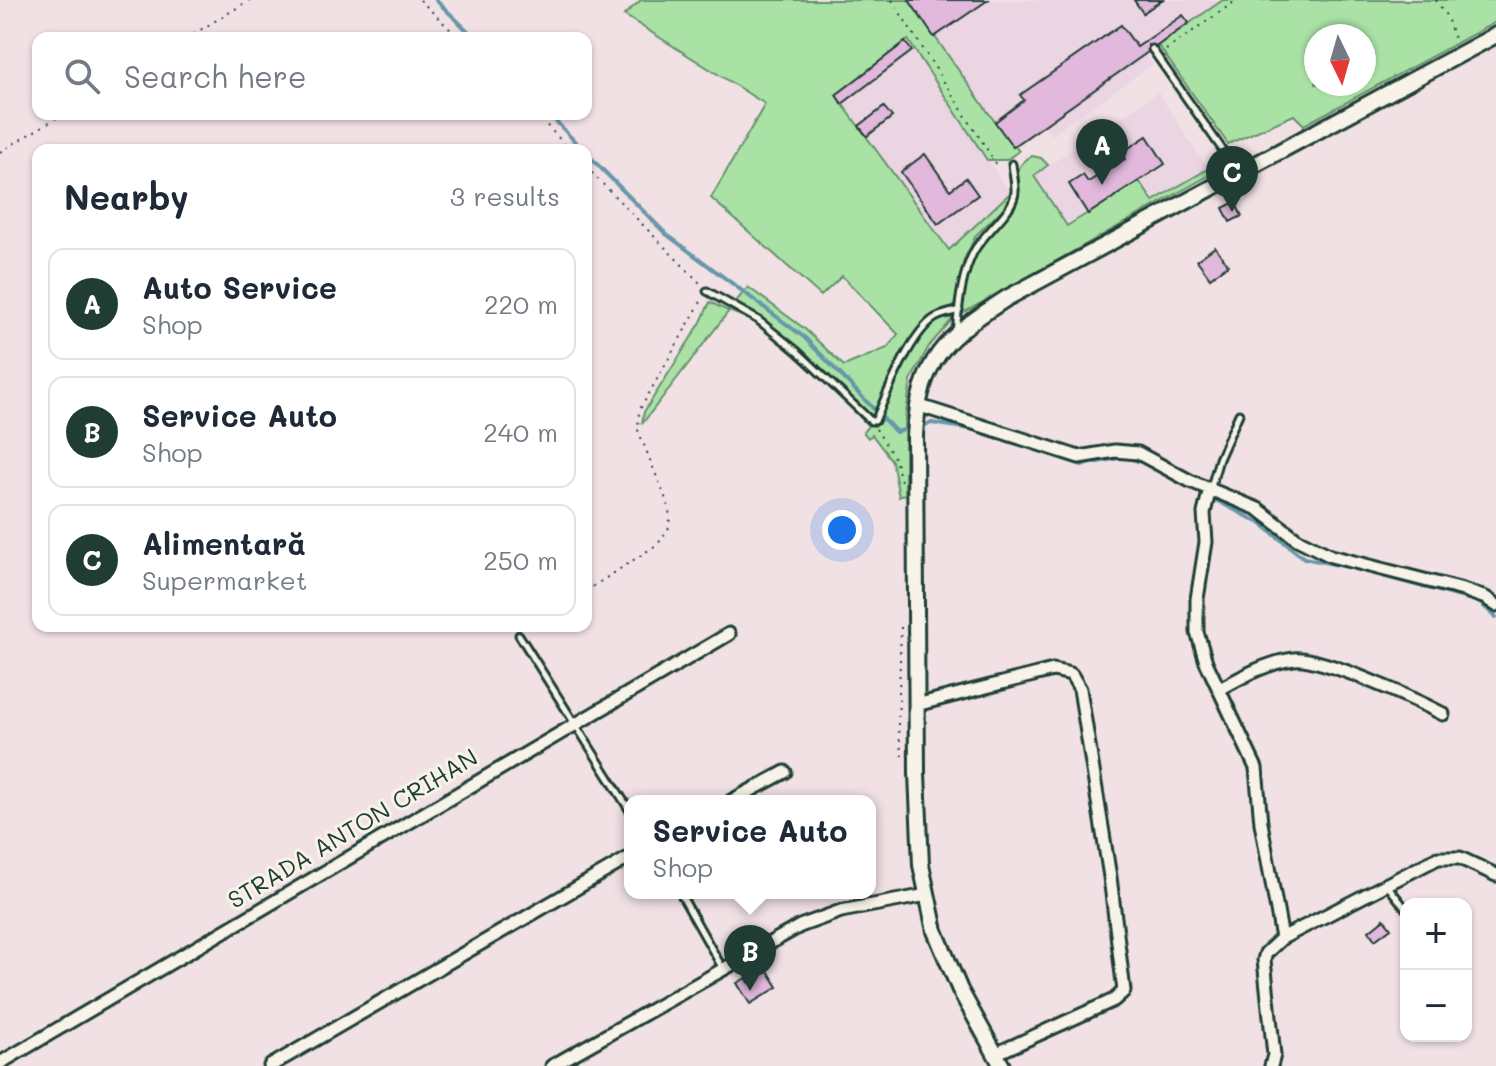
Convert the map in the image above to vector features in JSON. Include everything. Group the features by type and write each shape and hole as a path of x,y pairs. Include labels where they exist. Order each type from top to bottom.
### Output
{"main road":[{"path":"999,1060 955,978 935,931 921,865 916,705 915,436 917,410 932,362 956,333 1007,298 1496,35"}],"street":[{"path":"917,410 1079,457 1115,451 1138,453 1190,481 1258,509 1297,539 1331,556 1463,590 1496,605"},
{"path":"1210,488 1196,624 1206,662 1256,768 1261,823 1282,938"},
{"name":"STRADA ANTON CRIHAN","path":"0,1063 729,634"},
{"path":"1220,689 1263,668 1303,659 1387,688 1443,714"},
{"path":"916,705 1053,670 1071,674 1080,689 1110,877 1124,991 1114,1000 999,1060"},
{"path":"742,795 785,772"},
{"path":"1271,1066 1274,1055 1264,960 1266,953 1282,938 1445,856 1460,858 1496,875"},
{"path":"270,1066 624,860"},
{"path":"552,1066 786,933 827,915 927,895"}],"lane":[{"path":"1152,49 1239,173"},
{"path":"956,333 964,273 986,232 1012,204 1016,192 1012,164"},
{"path":"707,291 758,320 797,351 873,421 918,336 933,319 959,310"},
{"path":"1210,488 1239,414"},
{"path":"519,635 624,801"},
{"path":"1386,885 1400,902"},
{"path":"683,899 723,969"}],"path":[{"path":"197,32 250,0"},
{"path":"420,0 453,32"},
{"path":"892,0 997,165"},
{"path":"1157,56 1237,0"},
{"path":"1436,0 1447,17 1459,55"},
{"path":"0,152 53,120"},
{"path":"542,120 564,144"},
{"path":"592,173 707,291 639,411 638,430 669,507 670,526 658,544 592,587"},
{"path":"873,421 895,459 902,486"},
{"path":"901,623 898,726 902,757 917,771"}],"shaded area":[{"path":"909,0 1223,0 1145,54 1152,65 1052,135 1044,126 1013,147"},
{"path":"908,40 1010,193 949,250 836,95"},
{"path":"1158,92 1208,169 1152,201 1139,181 1067,226 1034,175"}],"green space":[{"path":"641,0 909,0 1019,151 1006,160 987,160 908,40 836,95 949,250 1010,193 1007,205 976,235 964,260 951,321 929,346 911,380 905,420 905,494 899,497 892,461 872,435 868,438 863,432 868,426 844,399 756,322 729,311 642,424 644,412 701,322 710,302 728,311 748,287 805,329 844,366 887,348 898,334 842,276 821,296 711,198 765,104 624,15"},
{"path":"1223,0 1496,0 1496,22 1376,86 1376,24 1304,24 1304,96 1358,96 1304,125 1294,115 1228,144 1158,45"},
{"path":"1032,156 1041,158 1048,165 1034,176 1067,226 1139,181 1153,201 1208,169 1214,167 1217,171 963,313 961,307 973,262 987,237 1016,205 1019,170"}],"building":[{"path":"909,0 988,0 934,37"},
{"path":"1134,0 1162,0 1143,13"},
{"path":"1183,15 1189,23 1157,46 1148,45 1148,52 1013,147 995,122 1024,100 1020,95 1121,25 1137,47"},
{"path":"905,42 912,51 842,104 836,95"},
{"path":"884,107 892,117 867,136 859,126"},
{"path":"1147,136 1165,164 1088,214 1069,184 1083,175 1088,182 1125,159 1121,153"},
{"path":"925,154 950,190 966,178 978,195 938,224 901,172"},
{"path":"1235,202 1242,216 1230,222 1223,208"},
{"path":"1215,247 1228,265 1210,278 1197,260"},
{"path":"1384,919 1391,928 1375,940 1369,931"},
{"path":"768,971 778,987 750,1004 737,983 746,978 749,983"}],"waterway":[{"path":"436,0 469,32"},
{"path":"555,120 577,144"},
{"path":"592,159 666,234 805,338 896,432 911,428"},
{"path":"919,426 932,423 977,430 1082,465 1124,457 1142,462 1260,523 1304,558 1358,569 1479,602 1496,617"}],"place":[{"name":"Auto Service","path":"1102,185"},
{"name":"Alimentară","path":"1232,212"},
{"name":"Service Auto","path":"750,991"}]}
